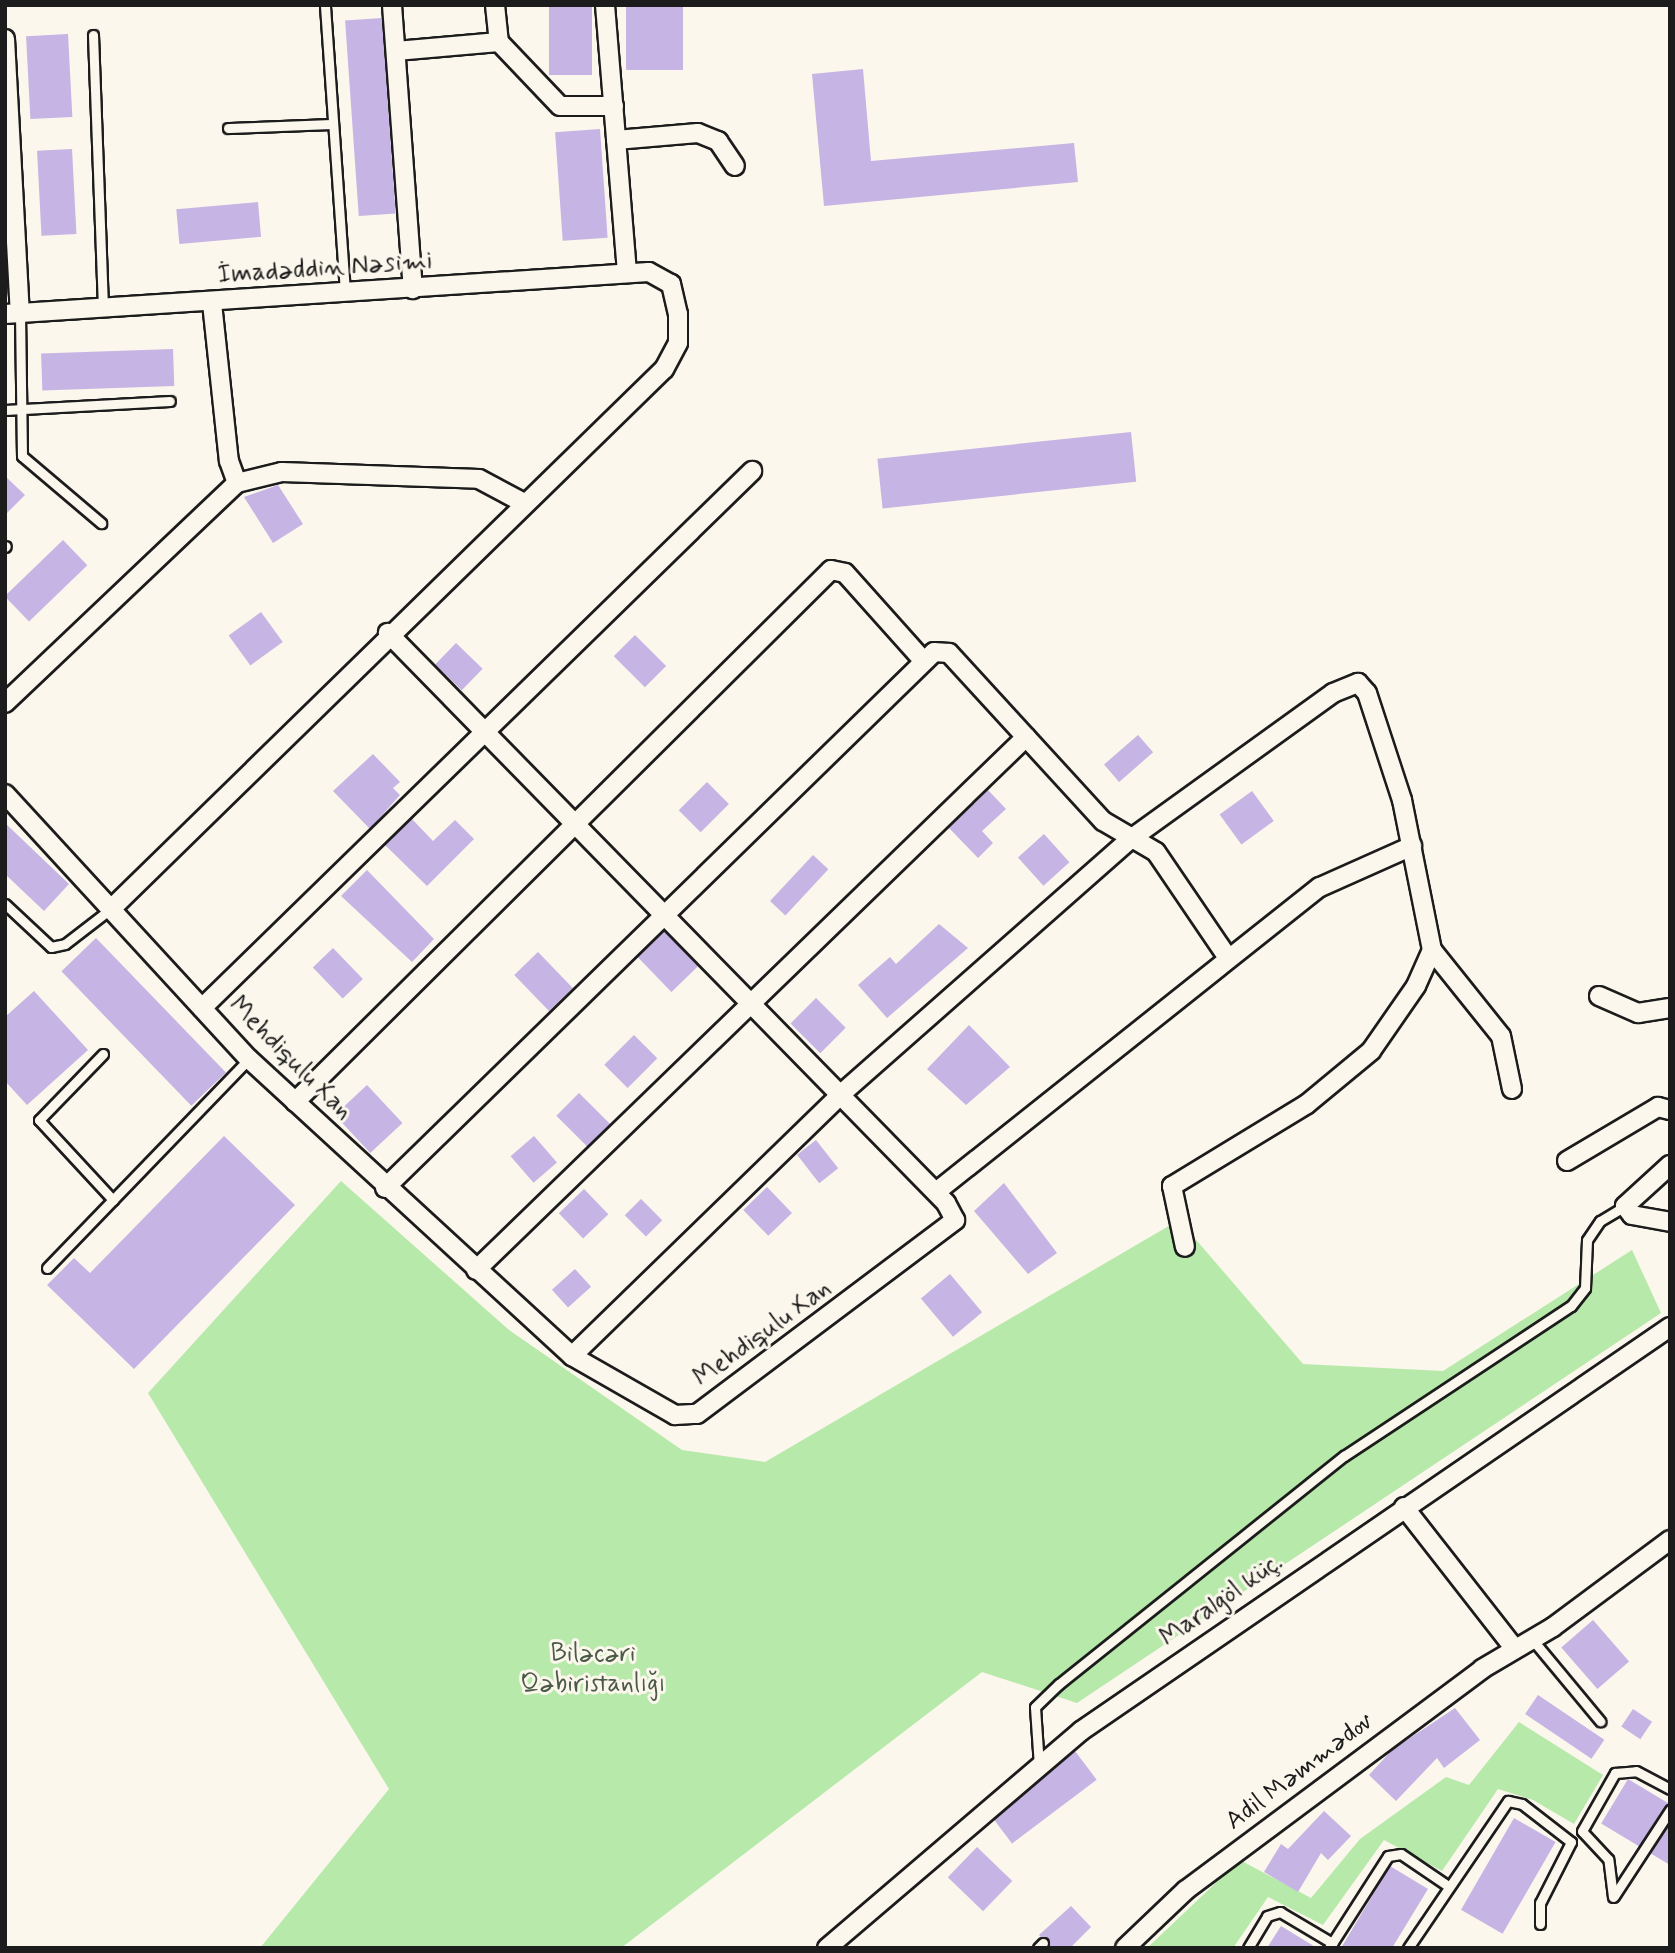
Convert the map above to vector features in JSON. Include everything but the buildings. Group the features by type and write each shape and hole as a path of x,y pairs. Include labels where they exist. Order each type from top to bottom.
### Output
{"street":[{"path":"392,5 413,289"},
{"path":"495,5 499,42 560,106 614,106"},
{"path":"606,5 627,273"},
{"path":"5,39 13,313"},
{"path":"396,51 499,42"},
{"path":"616,140 698,133 718,141 735,166"},
{"name":"İmadəddin Nəsimi","path":"13,313 212,303 649,272 671,284 678,314 678,343 664,369 524,503"},
{"path":"212,303 229,461 237,483"},
{"path":"202,1008 486,734 752,471"},
{"path":"5,703 237,483 282,472 479,479 524,503 388,633 113,907"},
{"path":"295,1102 831,570 845,573 922,659"},
{"name":"Mehdiqulu Xan","path":"5,794 113,907 249,1059 476,1270 572,1356 675,1415 697,1414 942,1236 955,1220 936,1192 388,633"},
{"path":"385,1188 922,659 948,653 1103,821 1156,852 1226,955"},
{"path":"572,1356 840,1095 1132,838 1333,693 1358,683 1367,693 1412,846 1432,950 1501,1035 1512,1089"},
{"path":"476,1270 1026,737"},
{"path":"936,1192 1226,955 1320,887 1412,846"},
{"path":"1185,1247 1172,1186 1307,1104 1371,1051 1416,986 1432,950"},
{"path":"1598,996 1637,1013 1670,1008"},
{"path":"1567,1161 1658,1107 1670,1110"},
{"path":"1670,1165 1625,1206 1632,1215 1670,1223"},
{"name":"Maralgöl küç.","path":"827,1948 1082,1731 1404,1507 1670,1327"},
{"path":"1404,1507 1515,1649"},
{"name":"Adil Məmmədov","path":"1125,1948 1186,1890 1515,1649 1670,1540"}],"lane":[{"path":"325,6 345,294"},
{"path":"93,34 103,308"},
{"path":"228,128 333,124"},
{"path":"13,313 19,409 27,465 101,523"},
{"path":"5,410 170,401"},
{"path":"5,904 51,947 65,944 113,907"},
{"path":"103,1054 39,1120 113,1200"},
{"path":"47,1268 249,1059"},
{"path":"1039,1768 1035,1707 1059,1684 1344,1456 1571,1306 1585,1288 1587,1240 1600,1221 1625,1206"},
{"path":"1532,1639 1600,1721"},
{"path":"1670,1790 1636,1771 1615,1773 1582,1831 1608,1859 1613,1897 1670,1810"},
{"path":"1408,1948 1498,1809 1508,1801 1522,1804 1570,1842 1540,1903 1540,1924"},
{"path":"1248,1948 1267,1916 1280,1912 1331,1945 1388,1856 1402,1854 1448,1886"}],"green space":[{"name":"Biləcəri Qəbiristanlığı","path":"341,1181 509,1330 682,1450 765,1462 1179,1220 1303,1364 1443,1371 1632,1250 1661,1313 1077,1703 982,1672 621,1948 260,1948 389,1789 148,1393"},
{"path":"1519,1722 1603,1775 1574,1824 1533,1800 1498,1789 1442,1871 1384,1840 1323,1925 1268,1897 1233,1948 1147,1948 1240,1860 1311,1898 1360,1839 1446,1777 1469,1785"}]}
